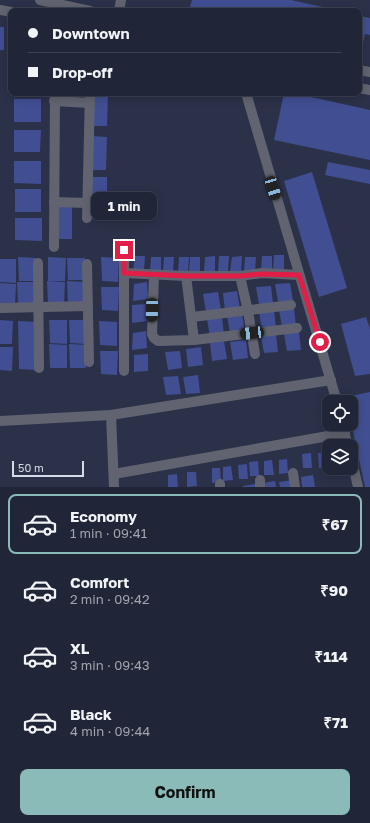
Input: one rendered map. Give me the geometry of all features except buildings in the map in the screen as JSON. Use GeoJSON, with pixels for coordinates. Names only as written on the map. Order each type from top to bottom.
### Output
{"type":"FeatureCollection","features":[{"type":"Feature","properties":{"kind":"street"},"geometry":{"type":"LineString","coordinates":[[40,0],[60,8]]}},
{"type":"Feature","properties":{"kind":"street"},"geometry":{"type":"LineString","coordinates":[[247,96],[335,395]]}},
{"type":"Feature","properties":{"kind":"street"},"geometry":{"type":"LineString","coordinates":[[54,247],[55,97],[90,98],[88,218]]}},
{"type":"Feature","properties":{"kind":"street"},"geometry":{"type":"LineString","coordinates":[[54,202],[88,203]]}},
{"type":"Feature","properties":{"kind":"street"},"geometry":{"type":"LineString","coordinates":[[124,250],[124,370]]}},
{"type":"Feature","properties":{"kind":"street"},"geometry":{"type":"LineString","coordinates":[[38,263],[38,368]]}},
{"type":"Feature","properties":{"kind":"street"},"geometry":{"type":"LineString","coordinates":[[87,264],[89,362]]}},
{"type":"Feature","properties":{"kind":"street"},"geometry":{"type":"LineString","coordinates":[[124,273],[186,276],[240,276],[262,274],[299,275]]}},
{"type":"Feature","properties":{"kind":"street"},"geometry":{"type":"LineString","coordinates":[[154,275],[152,326],[154,338],[158,341],[194,340],[297,328]]}},
{"type":"Feature","properties":{"kind":"street"},"geometry":{"type":"LineString","coordinates":[[186,276],[194,340]]}},
{"type":"Feature","properties":{"kind":"street"},"geometry":{"type":"LineString","coordinates":[[240,276],[256,354]]}},
{"type":"Feature","properties":{"kind":"street"},"geometry":{"type":"LineString","coordinates":[[192,317],[291,305]]}},
{"type":"Feature","properties":{"kind":"street"},"geometry":{"type":"LineString","coordinates":[[0,308],[88,306]]}},
{"type":"Feature","properties":{"kind":"street"},"geometry":{"type":"LineString","coordinates":[[0,421],[111,415],[331,380]]}},
{"type":"Feature","properties":{"kind":"street"},"geometry":{"type":"LineString","coordinates":[[111,415],[114,487]]}},
{"type":"Feature","properties":{"kind":"street"},"geometry":{"type":"LineString","coordinates":[[114,474],[329,431]]}},
{"type":"Feature","properties":{"kind":"street"},"geometry":{"type":"LineString","coordinates":[[293,473],[295,487]]}},
{"type":"Feature","properties":{"kind":"street"},"geometry":{"type":"LineString","coordinates":[[355,475],[358,487]]}},
{"type":"Feature","properties":{"kind":"route"},"geometry":{"type":"LineString","coordinates":[[124,250],[124,273],[186,276],[240,276],[262,274],[299,275],[320,342]]}}]}
